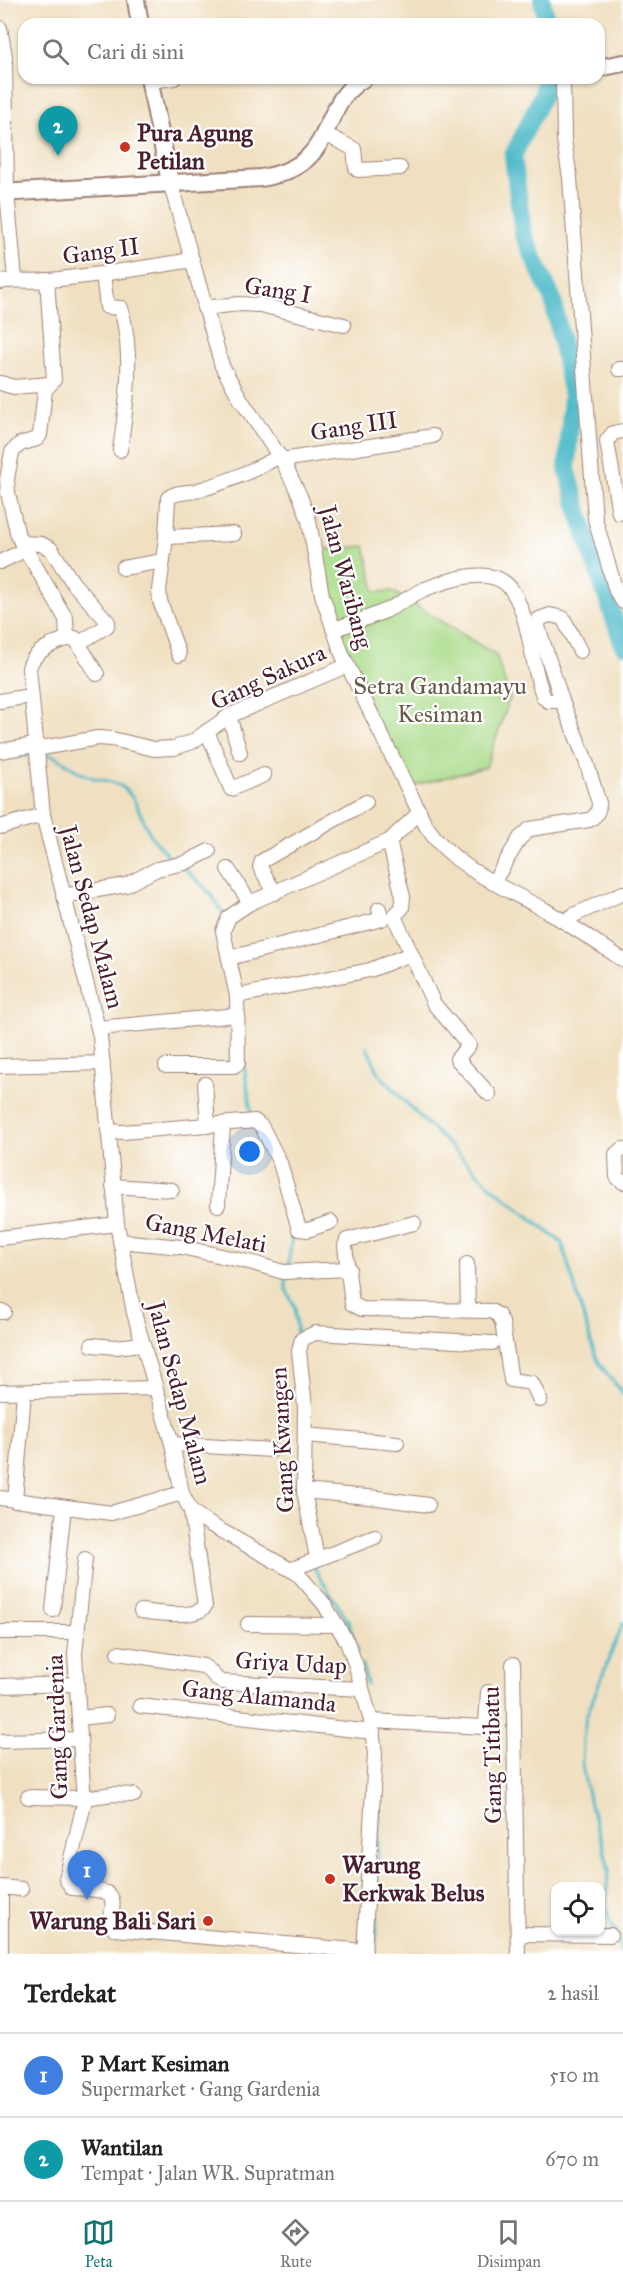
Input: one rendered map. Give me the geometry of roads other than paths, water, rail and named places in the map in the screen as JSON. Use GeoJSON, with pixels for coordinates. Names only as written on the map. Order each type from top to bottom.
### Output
{"type":"FeatureCollection","features":[{"type":"Feature","properties":{"kind":"main road"},"geometry":{"type":"LineString","coordinates":[[136,0],[139,18]]}},
{"type":"Feature","properties":{"kind":"main road"},"geometry":{"type":"LineString","coordinates":[[605,67],[623,63]]}},
{"type":"Feature","properties":{"kind":"main road"},"geometry":{"type":"LineString","coordinates":[[150,84],[170,182]]}},
{"type":"Feature","properties":{"kind":"main road"},"geometry":{"type":"LineString","coordinates":[[4,193],[261,178],[289,172],[308,159],[325,134],[345,96],[358,84]]}},
{"type":"Feature","properties":{"kind":"street"},"geometry":{"type":"LineString","coordinates":[[0,28],[3,56],[4,193],[15,279]]}},
{"type":"Feature","properties":{"kind":"street"},"geometry":{"type":"LineString","coordinates":[[563,84],[564,140],[570,178],[595,519],[616,591],[623,602]]}},
{"type":"Feature","properties":{"kind":"street"},"geometry":{"type":"LineString","coordinates":[[325,134],[354,149],[358,170],[400,168]]}},
{"type":"Feature","properties":{"kind":"street","name":"Jalan Waribang"},"geometry":{"type":"LineString","coordinates":[[170,182],[220,358],[241,400],[281,458],[307,513],[320,583],[346,666],[426,826],[440,844],[467,867],[565,921],[623,960]]}},
{"type":"Feature","properties":{"kind":"street","name":"Gang II"},"geometry":{"type":"LineString","coordinates":[[0,282],[15,279],[47,280],[103,274],[192,260]]}},
{"type":"Feature","properties":{"kind":"street"},"geometry":{"type":"LineString","coordinates":[[103,274],[107,307],[121,308],[128,345],[130,378],[120,450]]}},
{"type":"Feature","properties":{"kind":"street"},"geometry":{"type":"LineString","coordinates":[[0,383],[14,387],[49,384],[54,381],[47,280]]}},
{"type":"Feature","properties":{"kind":"street","name":"Gang I"},"geometry":{"type":"LineString","coordinates":[[204,308],[248,304],[273,306],[344,325]]}},
{"type":"Feature","properties":{"kind":"street"},"geometry":{"type":"LineString","coordinates":[[49,384],[44,396],[40,435],[37,439],[16,447],[5,457],[11,516],[23,547],[66,618],[73,641],[97,674]]}},
{"type":"Feature","properties":{"kind":"street"},"geometry":{"type":"LineString","coordinates":[[619,513],[608,441],[613,433],[623,431]]}},
{"type":"Feature","properties":{"kind":"street","name":"Gang III"},"geometry":{"type":"LineString","coordinates":[[166,537],[167,504],[170,496],[234,478],[281,458],[433,436]]}},
{"type":"Feature","properties":{"kind":"street"},"geometry":{"type":"LineString","coordinates":[[179,655],[160,601],[159,590],[166,537],[234,534]]}},
{"type":"Feature","properties":{"kind":"street"},"geometry":{"type":"LineString","coordinates":[[0,562],[23,547],[41,544],[51,549],[73,583],[108,622],[107,626],[33,657],[29,668],[43,815]]}},
{"type":"Feature","properties":{"kind":"street"},"geometry":{"type":"LineString","coordinates":[[123,568],[163,561]]}},
{"type":"Feature","properties":{"kind":"street"},"geometry":{"type":"LineString","coordinates":[[333,630],[387,610],[435,585],[470,576],[494,577],[502,580],[514,593],[526,624],[544,698],[548,701],[562,701]]}},
{"type":"Feature","properties":{"kind":"street"},"geometry":{"type":"LineString","coordinates":[[493,883],[520,838],[530,829],[589,819],[594,817],[599,809],[586,761],[562,701],[538,627],[539,619],[550,615],[563,618],[580,651]]}},
{"type":"Feature","properties":{"kind":"street","name":"Gang Sakura"},"geometry":{"type":"LineString","coordinates":[[0,751],[36,751],[98,738],[154,749],[174,748],[192,742],[229,716],[346,666]]}},
{"type":"Feature","properties":{"kind":"street"},"geometry":{"type":"LineString","coordinates":[[0,700],[30,696]]}},
{"type":"Feature","properties":{"kind":"street"},"geometry":{"type":"LineString","coordinates":[[229,716],[240,753]]}},
{"type":"Feature","properties":{"kind":"street"},"geometry":{"type":"LineString","coordinates":[[207,731],[231,789],[264,775]]}},
{"type":"Feature","properties":{"kind":"street"},"geometry":{"type":"LineString","coordinates":[[275,893],[260,867],[262,861],[366,802]]}},
{"type":"Feature","properties":{"kind":"street"},"geometry":{"type":"LineString","coordinates":[[166,1066],[237,1065],[239,1059],[239,996],[232,957],[224,931],[225,923],[250,903],[389,841],[420,812]]}},
{"type":"Feature","properties":{"kind":"street","name":"Jalan Sedap Malam"},"geometry":{"type":"LineString","coordinates":[[0,827],[43,815],[98,1028],[120,1241],[142,1344],[172,1444],[182,1493],[191,1511],[292,1569],[305,1581],[337,1624],[354,1659],[374,1724],[375,1780],[364,1952]]}},
{"type":"Feature","properties":{"kind":"street"},"geometry":{"type":"LineString","coordinates":[[389,841],[403,897],[402,908],[394,916],[434,1004],[469,1045],[457,1059],[489,1094]]}},
{"type":"Feature","properties":{"kind":"street"},"geometry":{"type":"LineString","coordinates":[[63,896],[126,885],[157,869],[180,864],[209,851]]}},
{"type":"Feature","properties":{"kind":"street"},"geometry":{"type":"LineString","coordinates":[[228,869],[250,903]]}},
{"type":"Feature","properties":{"kind":"street"},"geometry":{"type":"LineString","coordinates":[[565,921],[623,893]]}},
{"type":"Feature","properties":{"kind":"street"},"geometry":{"type":"LineString","coordinates":[[232,957],[382,919],[380,909]]}},
{"type":"Feature","properties":{"kind":"street"},"geometry":{"type":"LineString","coordinates":[[239,996],[370,970],[411,954]]}},
{"type":"Feature","properties":{"kind":"street"},"geometry":{"type":"LineString","coordinates":[[98,1028],[238,1015]]}},
{"type":"Feature","properties":{"kind":"street"},"geometry":{"type":"LineString","coordinates":[[0,1066],[103,1063]]}},
{"type":"Feature","properties":{"kind":"street"},"geometry":{"type":"LineString","coordinates":[[205,1084],[208,1126]]}},
{"type":"Feature","properties":{"kind":"street"},"geometry":{"type":"LineString","coordinates":[[108,1131],[123,1132],[253,1121],[262,1127],[280,1163],[299,1228],[308,1230],[331,1222]]}},
{"type":"Feature","properties":{"kind":"street"},"geometry":{"type":"LineString","coordinates":[[218,1205],[223,1125]]}},
{"type":"Feature","properties":{"kind":"street"},"geometry":{"type":"LineString","coordinates":[[623,1149],[616,1154],[617,1177],[623,1182]]}},
{"type":"Feature","properties":{"kind":"street"},"geometry":{"type":"LineString","coordinates":[[113,1186],[172,1190]]}},
{"type":"Feature","properties":{"kind":"street"},"geometry":{"type":"LineString","coordinates":[[414,1223],[349,1239],[345,1244],[352,1304],[357,1308],[491,1311],[498,1315],[504,1330],[511,1380],[531,1383],[540,1400]]}},
{"type":"Feature","properties":{"kind":"street"},"geometry":{"type":"LineString","coordinates":[[0,1238],[117,1224]]}},
{"type":"Feature","properties":{"kind":"street","name":"Gang Melati"},"geometry":{"type":"LineString","coordinates":[[120,1241],[181,1247],[288,1272],[349,1269]]}},
{"type":"Feature","properties":{"kind":"street"},"geometry":{"type":"LineString","coordinates":[[467,1264],[468,1309]]}},
{"type":"Feature","properties":{"kind":"street","name":"Gang Kwangen"},"geometry":{"type":"LineString","coordinates":[[314,1559],[304,1491],[303,1377],[299,1351],[302,1339],[315,1333],[492,1343]]}},
{"type":"Feature","properties":{"kind":"street"},"geometry":{"type":"LineString","coordinates":[[92,1345],[116,1347],[142,1344]]}},
{"type":"Feature","properties":{"kind":"street"},"geometry":{"type":"LineString","coordinates":[[0,1392],[154,1388]]}},
{"type":"Feature","properties":{"kind":"street"},"geometry":{"type":"LineString","coordinates":[[15,1501],[24,1392]]}},
{"type":"Feature","properties":{"kind":"street"},"geometry":{"type":"LineString","coordinates":[[305,1435],[397,1443]]}},
{"type":"Feature","properties":{"kind":"street"},"geometry":{"type":"LineString","coordinates":[[172,1444],[272,1450]]}},
{"type":"Feature","properties":{"kind":"street"},"geometry":{"type":"LineString","coordinates":[[304,1491],[357,1495],[428,1505]]}},
{"type":"Feature","properties":{"kind":"street"},"geometry":{"type":"LineString","coordinates":[[0,1498],[111,1513],[182,1493]]}},
{"type":"Feature","properties":{"kind":"street"},"geometry":{"type":"LineString","coordinates":[[53,1610],[64,1507]]}},
{"type":"Feature","properties":{"kind":"street"},"geometry":{"type":"LineString","coordinates":[[141,1611],[188,1613],[200,1612],[205,1606],[191,1511]]}},
{"type":"Feature","properties":{"kind":"street"},"geometry":{"type":"LineString","coordinates":[[292,1569],[375,1537]]}},
{"type":"Feature","properties":{"kind":"street","name":"Gang Gardenia"},"geometry":{"type":"LineString","coordinates":[[85,1559],[76,1684],[84,1798],[82,1817],[66,1879],[72,1888],[106,1893],[113,1903],[110,1920],[115,1929],[364,1952]]}},
{"type":"Feature","properties":{"kind":"street"},"geometry":{"type":"LineString","coordinates":[[248,1623],[337,1624]]}},
{"type":"Feature","properties":{"kind":"street"},"geometry":{"type":"LineString","coordinates":[[0,1632],[78,1632]]}},
{"type":"Feature","properties":{"kind":"street","name":"Griya Udap"},"geometry":{"type":"LineString","coordinates":[[118,1653],[203,1666],[222,1682],[362,1689]]}},
{"type":"Feature","properties":{"kind":"street","name":"Gang Titibatu"},"geometry":{"type":"LineString","coordinates":[[513,1664],[518,1954]]}},
{"type":"Feature","properties":{"kind":"street"},"geometry":{"type":"LineString","coordinates":[[0,1686],[76,1684]]}},
{"type":"Feature","properties":{"kind":"street","name":"Gang Alamanda"},"geometry":{"type":"LineString","coordinates":[[140,1706],[374,1724],[484,1727],[488,1692]]}},
{"type":"Feature","properties":{"kind":"street"},"geometry":{"type":"LineString","coordinates":[[79,1718],[107,1715]]}},
{"type":"Feature","properties":{"kind":"street"},"geometry":{"type":"LineString","coordinates":[[1,1741],[81,1739]]}},
{"type":"Feature","properties":{"kind":"street"},"geometry":{"type":"LineString","coordinates":[[28,1797],[84,1798],[113,1794],[134,1795]]}},
{"type":"Feature","properties":{"kind":"street"},"geometry":{"type":"LineString","coordinates":[[1,1954],[0,1887],[21,1889]]}},
{"type":"Feature","properties":{"kind":"street"},"geometry":{"type":"LineString","coordinates":[[519,1934],[610,1935]]}},
{"type":"Feature","properties":{"kind":"waterway"},"geometry":{"type":"LineString","coordinates":[[542,0],[546,18]]}},
{"type":"Feature","properties":{"kind":"waterway"},"geometry":{"type":"LineString","coordinates":[[544,84],[543,94],[513,156],[523,234],[553,300],[572,395],[567,469],[586,536],[623,645]]}},
{"type":"Feature","properties":{"kind":"waterway"},"geometry":{"type":"LineString","coordinates":[[44,754],[59,759],[86,775],[121,786],[135,802],[153,838],[161,849],[175,861]]}},
{"type":"Feature","properties":{"kind":"waterway"},"geometry":{"type":"LineString","coordinates":[[0,758],[34,755]]}},
{"type":"Feature","properties":{"kind":"waterway"},"geometry":{"type":"LineString","coordinates":[[183,867],[211,894],[225,917]]}},
{"type":"Feature","properties":{"kind":"waterway"},"geometry":{"type":"LineString","coordinates":[[366,1046],[380,1075],[413,1110],[492,1187],[562,1243],[593,1349],[599,1363],[623,1394]]}},
{"type":"Feature","properties":{"kind":"waterway"},"geometry":{"type":"LineString","coordinates":[[244,1065],[252,1118]]}},
{"type":"Feature","properties":{"kind":"waterway"},"geometry":{"type":"LineString","coordinates":[[288,1267],[293,1229]]}},
{"type":"Feature","properties":{"kind":"waterway"},"geometry":{"type":"LineString","coordinates":[[286,1276],[286,1289],[295,1307],[297,1339]]}},
{"type":"Feature","properties":{"kind":"waterway"},"geometry":{"type":"LineString","coordinates":[[302,1513],[304,1527]]}},
{"type":"Feature","properties":{"kind":"waterway"},"geometry":{"type":"LineString","coordinates":[[313,1566],[349,1623],[358,1652]]}},
{"type":"Feature","properties":{"kind":"waterway"},"geometry":{"type":"LineString","coordinates":[[622,1954],[616,1931],[609,1920],[605,1905],[609,1871],[590,1805],[582,1765],[586,1717],[623,1623]]}},
{"type":"Feature","properties":{"kind":"waterway"},"geometry":{"type":"LineString","coordinates":[[362,1664],[367,1684]]}},
{"type":"Feature","properties":{"kind":"waterway"},"geometry":{"type":"LineString","coordinates":[[380,1778],[381,1761]]}},
{"type":"Feature","properties":{"kind":"waterway"},"geometry":{"type":"LineString","coordinates":[[374,1954],[379,1794]]}},
{"type":"Feature","properties":{"kind":"place","name":"Pura Agung Petilan"},"geometry":{"type":"Point","coordinates":[125,147]}},
{"type":"Feature","properties":{"kind":"place","name":"Wantilan"},"geometry":{"type":"Point","coordinates":[58,156]}},
{"type":"Feature","properties":{"kind":"place","name":"Warung Kerkwak Belus"},"geometry":{"type":"Point","coordinates":[330,1879]}},
{"type":"Feature","properties":{"kind":"place","name":"P Mart Kesiman"},"geometry":{"type":"Point","coordinates":[87,1900]}},
{"type":"Feature","properties":{"kind":"place","name":"Warung Bali Sari"},"geometry":{"type":"Point","coordinates":[208,1921]}},
{"type":"Feature","properties":{"kind":"park label","name":"Setra Gandamayu Kesiman"},"geometry":{"type":"Point","coordinates":[440,700]}}]}
